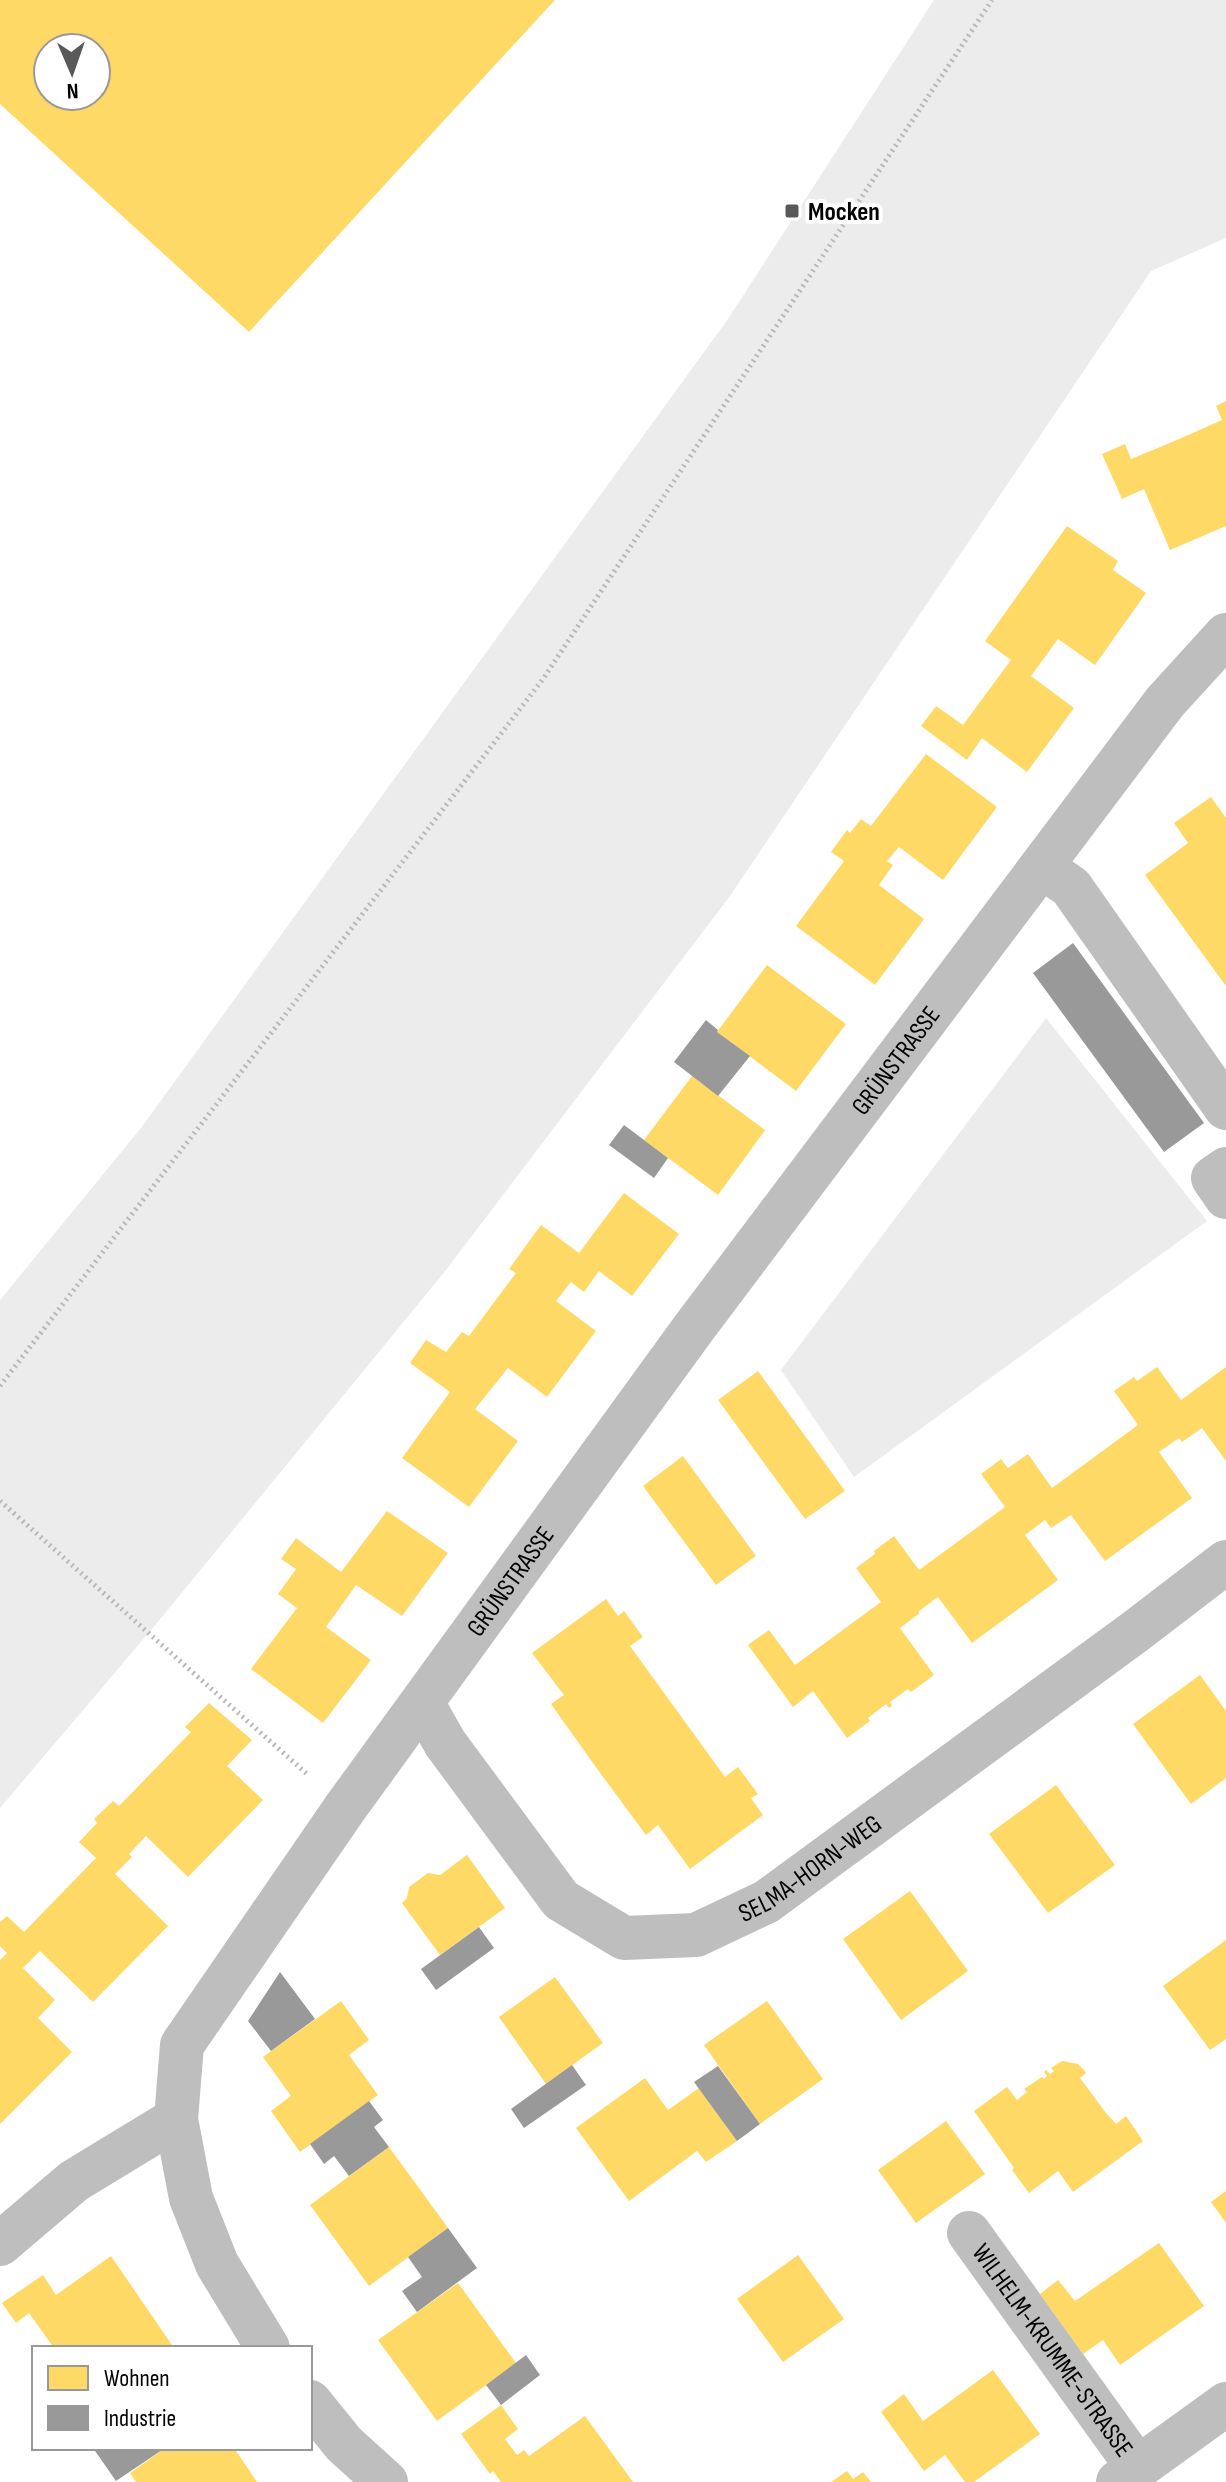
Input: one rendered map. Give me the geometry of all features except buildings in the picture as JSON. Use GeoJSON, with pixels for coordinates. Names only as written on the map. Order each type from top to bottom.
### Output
{"type":"FeatureCollection","features":[{"type":"Feature","properties":{"kind":"street","name":"GRÜNSTRASSE"},"geometry":{"type":"LineString","coordinates":[[267,2346],[217,2264],[191,2198],[176,2119],[182,2045],[345,1808],[693,1329],[1165,702],[1226,635]]}},
{"type":"Feature","properties":{"kind":"street"},"geometry":{"type":"LineString","coordinates":[[1042,867],[1071,887],[1226,1108]]}},
{"type":"Feature","properties":{"kind":"street","name":"SELMA-HORN-WEG"},"geometry":{"type":"LineString","coordinates":[[423,1704],[445,1743],[561,1900],[624,1938],[696,1935],[766,1902],[1226,1562]]}},
{"type":"Feature","properties":{"kind":"street"},"geometry":{"type":"LineString","coordinates":[[0,2244],[74,2181],[176,2119]]}},
{"type":"Feature","properties":{"kind":"street","name":"WILHELM-KRUMME-STRASSE"},"geometry":{"type":"LineString","coordinates":[[969,2233],[1128,2475],[1226,2404]]}},
{"type":"Feature","properties":{"kind":"street"},"geometry":{"type":"LineString","coordinates":[[312,2404],[344,2444],[386,2482]]}},
{"type":"Feature","properties":{"kind":"path"},"geometry":{"type":"LineString","coordinates":[[0,1386],[543,679],[992,0]]}},
{"type":"Feature","properties":{"kind":"path"},"geometry":{"type":"LineString","coordinates":[[0,1501],[345,1808]]}},
{"type":"Feature","properties":{"kind":"shaded area"},"geometry":{"type":"Polygon","coordinates":[[[934,0],[1226,0],[1226,238],[1151,271],[730,896],[446,1270],[157,1623],[0,1808],[0,1300],[141,1128],[728,319],[934,0]]]}},
{"type":"Feature","properties":{"kind":"shaded area"},"geometry":{"type":"Polygon","coordinates":[[[1046,1018],[1207,1221],[854,1477],[781,1370],[1046,1018]]]}},
{"type":"Feature","properties":{"kind":"place","name":"Mocken"},"geometry":{"type":"Point","coordinates":[792,211]}}]}
